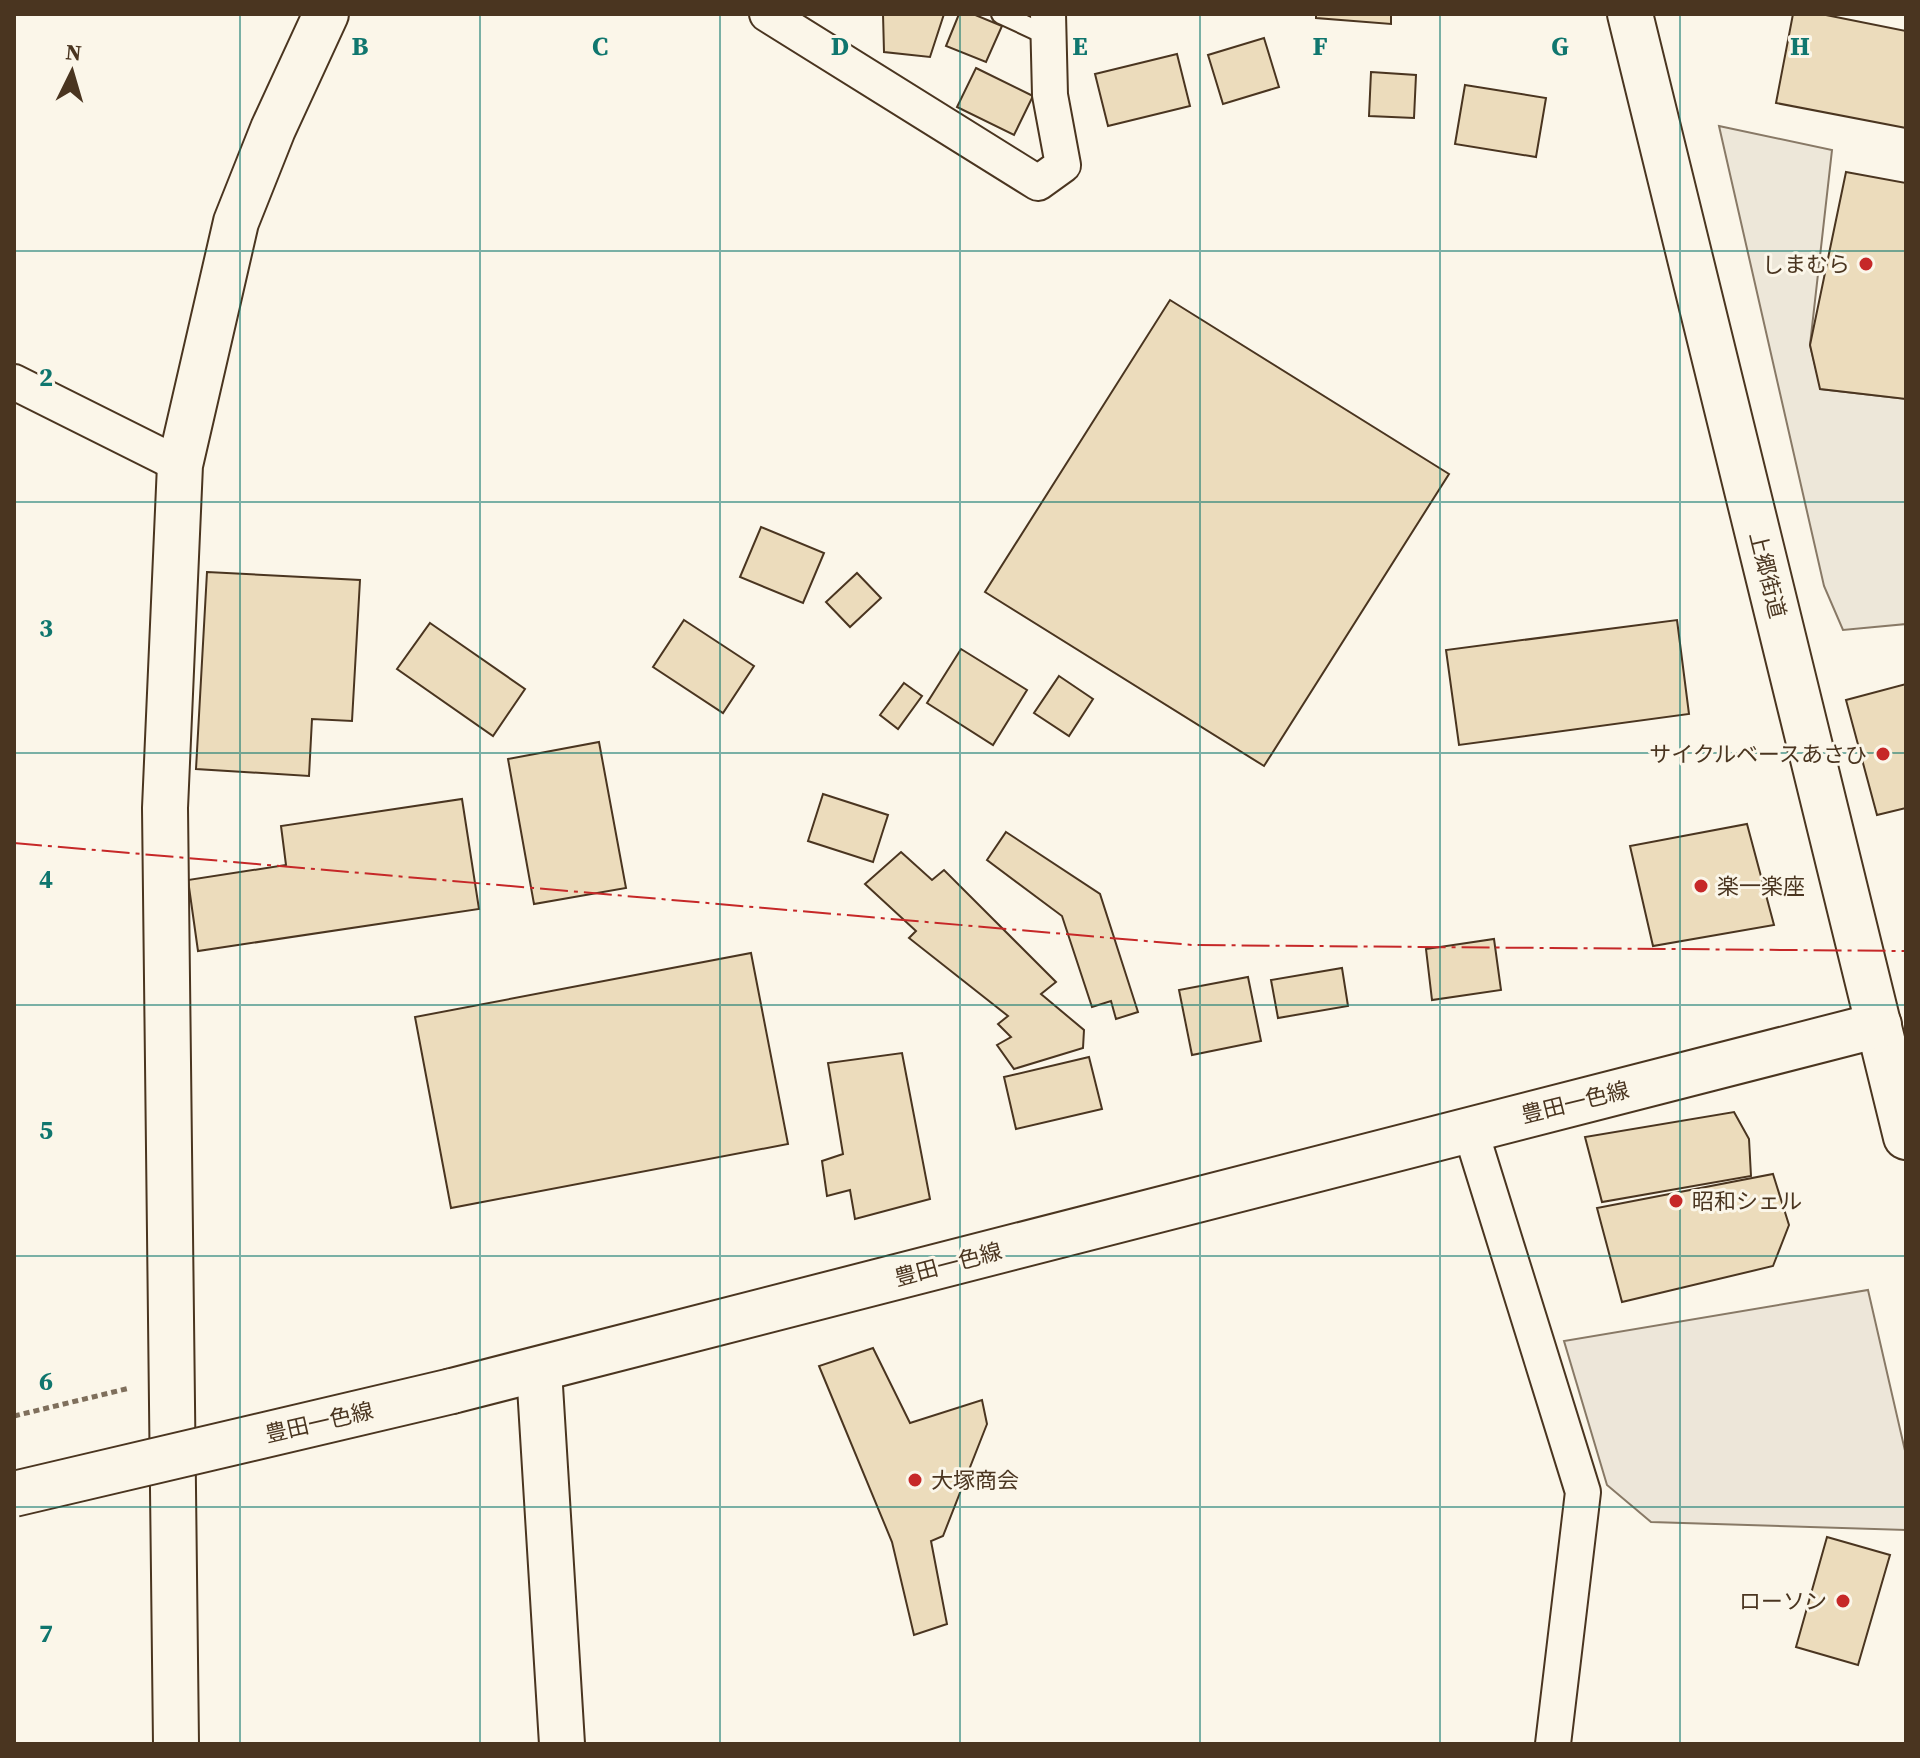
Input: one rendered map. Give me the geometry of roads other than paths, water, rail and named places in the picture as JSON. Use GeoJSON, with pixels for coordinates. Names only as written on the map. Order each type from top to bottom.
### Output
{"type":"FeatureCollection","features":[{"type":"Feature","properties":{"kind":"main road"},"geometry":{"type":"LineString","coordinates":[[176,1744],[169,1379],[165,808],[180,465],[236,222],[273,129],[326,14]]}},
{"type":"Feature","properties":{"kind":"main road","name":"上郷街道"},"geometry":{"type":"LineString","coordinates":[[1630,14],[1906,1137]]}},
{"type":"Feature","properties":{"kind":"main road","name":"豊田一色線"},"geometry":{"type":"LineString","coordinates":[[14,1494],[539,1370],[1879,1025]]}},
{"type":"Feature","properties":{"kind":"main road"},"geometry":{"type":"LineString","coordinates":[[539,1370],[562,1744]]}},
{"type":"Feature","properties":{"kind":"street"},"geometry":{"type":"LineString","coordinates":[[767,14],[1038,183],[1063,165],[1050,95],[1047,24]]}},
{"type":"Feature","properties":{"kind":"street"},"geometry":{"type":"LineString","coordinates":[[14,382],[180,465]]}},
{"type":"Feature","properties":{"kind":"street"},"geometry":{"type":"LineString","coordinates":[[1470,1129],[1583,1492],[1553,1744]]}},
{"type":"Feature","properties":{"kind":"lane"},"geometry":{"type":"LineString","coordinates":[[1001,14],[1047,24]]}},
{"type":"Feature","properties":{"kind":"place","name":"しまむら"},"geometry":{"type":"Point","coordinates":[1866,264]}},
{"type":"Feature","properties":{"kind":"place","name":"サイクルベースあさひ"},"geometry":{"type":"Point","coordinates":[1883,754]}},
{"type":"Feature","properties":{"kind":"place","name":"楽一楽座"},"geometry":{"type":"Point","coordinates":[1701,886]}},
{"type":"Feature","properties":{"kind":"place","name":"昭和シェル"},"geometry":{"type":"Point","coordinates":[1676,1201]}},
{"type":"Feature","properties":{"kind":"place","name":"大塚商会"},"geometry":{"type":"Point","coordinates":[915,1480]}},
{"type":"Feature","properties":{"kind":"place","name":"ローソン"},"geometry":{"type":"Point","coordinates":[1843,1601]}}]}
